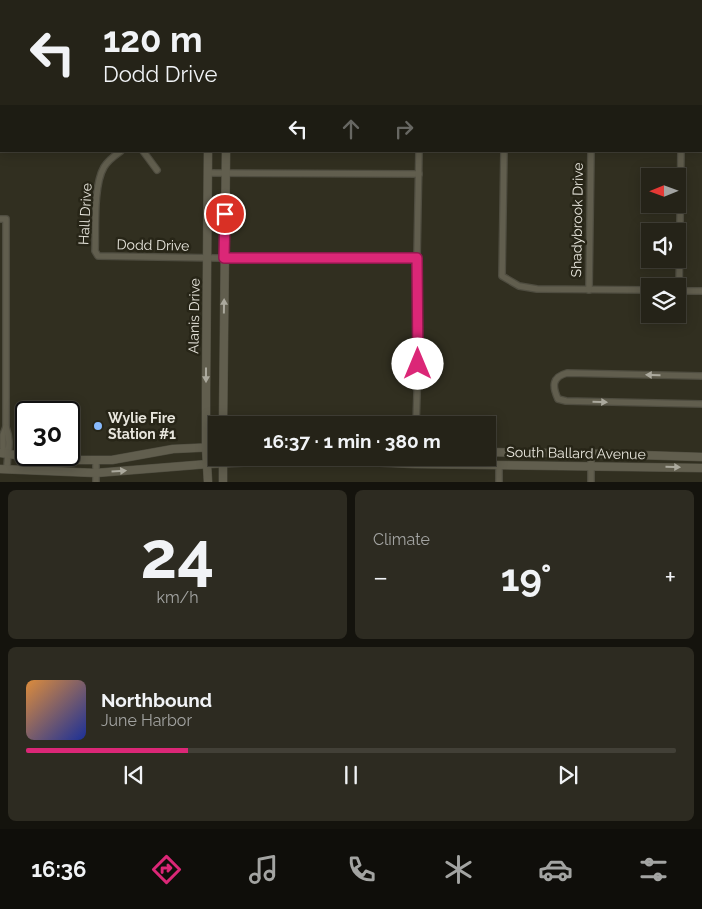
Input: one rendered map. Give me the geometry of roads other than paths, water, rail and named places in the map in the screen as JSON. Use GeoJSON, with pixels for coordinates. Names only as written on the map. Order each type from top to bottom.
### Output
{"type":"FeatureCollection","features":[{"type":"Feature","properties":{"kind":"main road","name":"Alanis Drive"},"geometry":{"type":"LineString","coordinates":[[208,152],[206,381],[206,447],[208,464]]}},
{"type":"Feature","properties":{"kind":"main road"},"geometry":{"type":"LineString","coordinates":[[223,416],[226,152]]}},
{"type":"Feature","properties":{"kind":"main road"},"geometry":{"type":"LineString","coordinates":[[4,454],[55,460],[112,460],[173,449],[206,447]]}},
{"type":"Feature","properties":{"kind":"main road","name":"South Ballard Avenue"},"geometry":{"type":"LineString","coordinates":[[496,452],[702,457]]}},
{"type":"Feature","properties":{"kind":"main road","name":"South Ballard Avenue"},"geometry":{"type":"LineString","coordinates":[[4,469],[96,473],[208,464]]}},
{"type":"Feature","properties":{"kind":"main road","name":"South Ballard Avenue"},"geometry":{"type":"LineString","coordinates":[[496,465],[702,468]]}},
{"type":"Feature","properties":{"kind":"main road","name":"Alanis Drive"},"geometry":{"type":"LineString","coordinates":[[208,466],[208,482]]}},
{"type":"Feature","properties":{"kind":"main road"},"geometry":{"type":"LineString","coordinates":[[223,466],[223,482]]}},
{"type":"Feature","properties":{"kind":"street","name":"Hall Drive"},"geometry":{"type":"LineString","coordinates":[[98,256],[96,251],[97,185],[104,165],[120,152]]}},
{"type":"Feature","properties":{"kind":"street"},"geometry":{"type":"LineString","coordinates":[[144,152],[157,170]]}},
{"type":"Feature","properties":{"kind":"street"},"geometry":{"type":"LineString","coordinates":[[416,416],[419,152]]}},
{"type":"Feature","properties":{"kind":"street"},"geometry":{"type":"LineString","coordinates":[[504,152],[502,276],[519,286],[537,289],[641,290]]}},
{"type":"Feature","properties":{"kind":"street","name":"Shadybrook Drive"},"geometry":{"type":"LineString","coordinates":[[589,290],[591,152]]}},
{"type":"Feature","properties":{"kind":"street"},"geometry":{"type":"LineString","coordinates":[[678,278],[681,152]]}},
{"type":"Feature","properties":{"kind":"street"},"geometry":{"type":"LineString","coordinates":[[208,173],[419,174]]}},
{"type":"Feature","properties":{"kind":"street"},"geometry":{"type":"LineString","coordinates":[[3,219],[3,397],[10,449],[4,454],[4,469]]}},
{"type":"Feature","properties":{"kind":"street","name":"Dodd Drive"},"geometry":{"type":"LineString","coordinates":[[98,256],[417,258]]}},
{"type":"Feature","properties":{"kind":"street"},"geometry":{"type":"LineString","coordinates":[[686,291],[702,291]]}},
{"type":"Feature","properties":{"kind":"street"},"geometry":{"type":"LineString","coordinates":[[702,376],[567,373],[560,375],[554,382],[554,391],[558,399],[566,401],[702,404]]}},
{"type":"Feature","properties":{"kind":"street"},"geometry":{"type":"LineString","coordinates":[[591,454],[591,482]]}},
{"type":"Feature","properties":{"kind":"street"},"geometry":{"type":"LineString","coordinates":[[96,460],[96,482]]}},
{"type":"Feature","properties":{"kind":"street"},"geometry":{"type":"LineString","coordinates":[[499,465],[499,482]]}},
{"type":"Feature","properties":{"kind":"place","name":"Wylie Fire Station #1"},"geometry":{"type":"Point","coordinates":[98,426]}}]}
